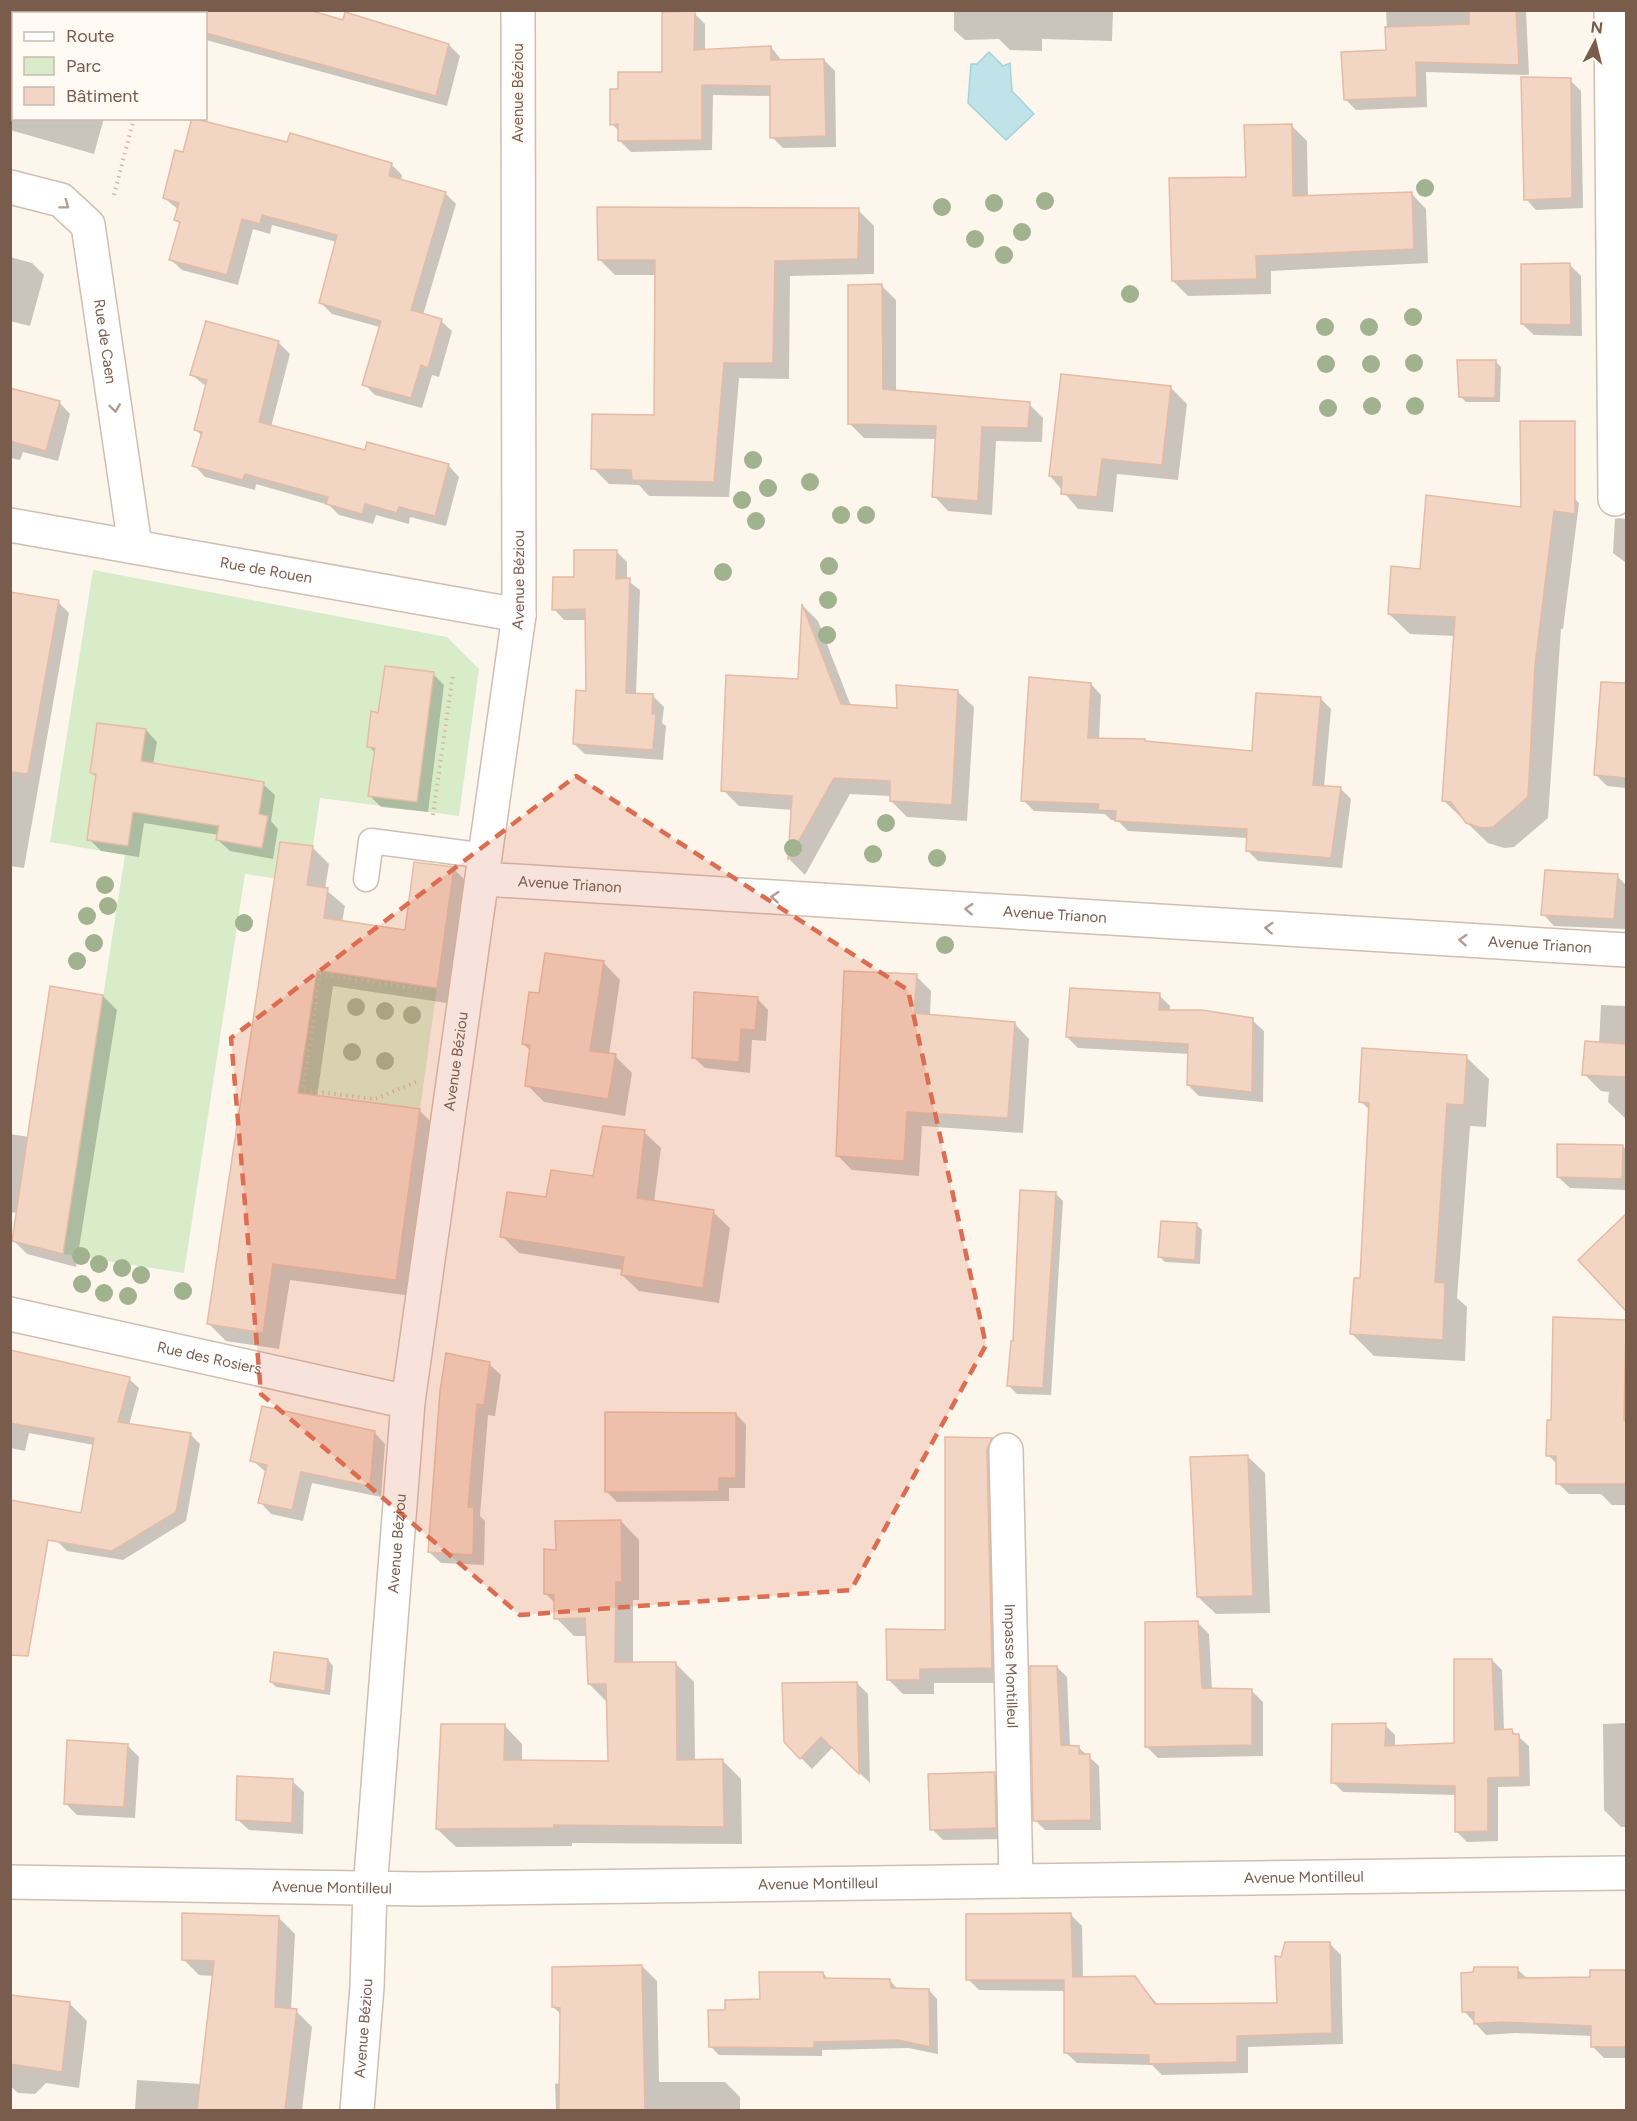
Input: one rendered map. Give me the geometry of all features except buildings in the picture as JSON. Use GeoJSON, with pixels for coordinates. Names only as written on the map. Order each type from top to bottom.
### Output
{"type":"FeatureCollection","features":[{"type":"Feature","properties":{"kind":"street","name":"Avenue Béziou"},"geometry":{"type":"LineString","coordinates":[[357,2110],[367,1987],[370,1889],[408,1402],[519,615],[518,10]]}},
{"type":"Feature","properties":{"kind":"street"},"geometry":{"type":"LineString","coordinates":[[1611,10],[1615,499]]}},
{"type":"Feature","properties":{"kind":"street"},"geometry":{"type":"LineString","coordinates":[[10,187],[61,200],[88,225]]}},
{"type":"Feature","properties":{"kind":"street","name":"Rue de Caen"},"geometry":{"type":"LineString","coordinates":[[88,225],[135,546]]}},
{"type":"Feature","properties":{"kind":"street","name":"Rue de Rouen"},"geometry":{"type":"LineString","coordinates":[[10,525],[519,615]]}},
{"type":"Feature","properties":{"kind":"street","name":"Avenue Trianon"},"geometry":{"type":"LineString","coordinates":[[485,868],[1626,950]]}},
{"type":"Feature","properties":{"kind":"street","name":"Rue des Rosiers"},"geometry":{"type":"LineString","coordinates":[[10,1314],[408,1402]]}},
{"type":"Feature","properties":{"kind":"street","name":"Impasse Montilleul"},"geometry":{"type":"LineString","coordinates":[[1006,1450],[1016,1881]]}},
{"type":"Feature","properties":{"kind":"street","name":"Avenue Montilleul"},"geometry":{"type":"LineString","coordinates":[[10,1882],[370,1889],[1626,1873]]}},
{"type":"Feature","properties":{"kind":"lane"},"geometry":{"type":"LineString","coordinates":[[366,879],[371,841],[428,848],[485,868]]}},
{"type":"Feature","properties":{"kind":"path"},"geometry":{"type":"LineString","coordinates":[[88,225],[112,201],[133,120]]}},
{"type":"Feature","properties":{"kind":"path"},"geometry":{"type":"LineString","coordinates":[[428,848],[453,674]]}},
{"type":"Feature","properties":{"kind":"path"},"geometry":{"type":"LineString","coordinates":[[423,1082],[412,1082],[375,1099],[303,1090],[320,974],[425,990]]}},
{"type":"Feature","properties":{"kind":"highlighted area"},"geometry":{"type":"Polygon","coordinates":[[[576,776],[908,990],[986,1345],[851,1590],[520,1615],[261,1394],[231,1038],[576,776]]]}},
{"type":"Feature","properties":{"kind":"green space"},"geometry":{"type":"Polygon","coordinates":[[[93,570],[447,637],[479,669],[459,816],[320,798],[313,846],[285,843],[279,879],[245,874],[184,1273],[63,1254],[125,855],[50,842],[93,570]],[[97,723],[90,773],[138,780],[146,729],[97,723]],[[176,767],[167,817],[219,826],[217,840],[262,848],[259,814],[264,782],[176,767]],[[136,793],[88,840],[128,846],[136,793]]]}},
{"type":"Feature","properties":{"kind":"green space"},"geometry":{"type":"Polygon","coordinates":[[[317,970],[437,988],[420,1109],[298,1093],[317,970]]]}},
{"type":"Feature","properties":{"kind":"water"},"geometry":{"type":"Polygon","coordinates":[[[989,52],[1003,66],[1010,63],[1012,91],[1034,114],[1006,140],[968,103],[971,64],[977,64],[989,52]]]}}]}
